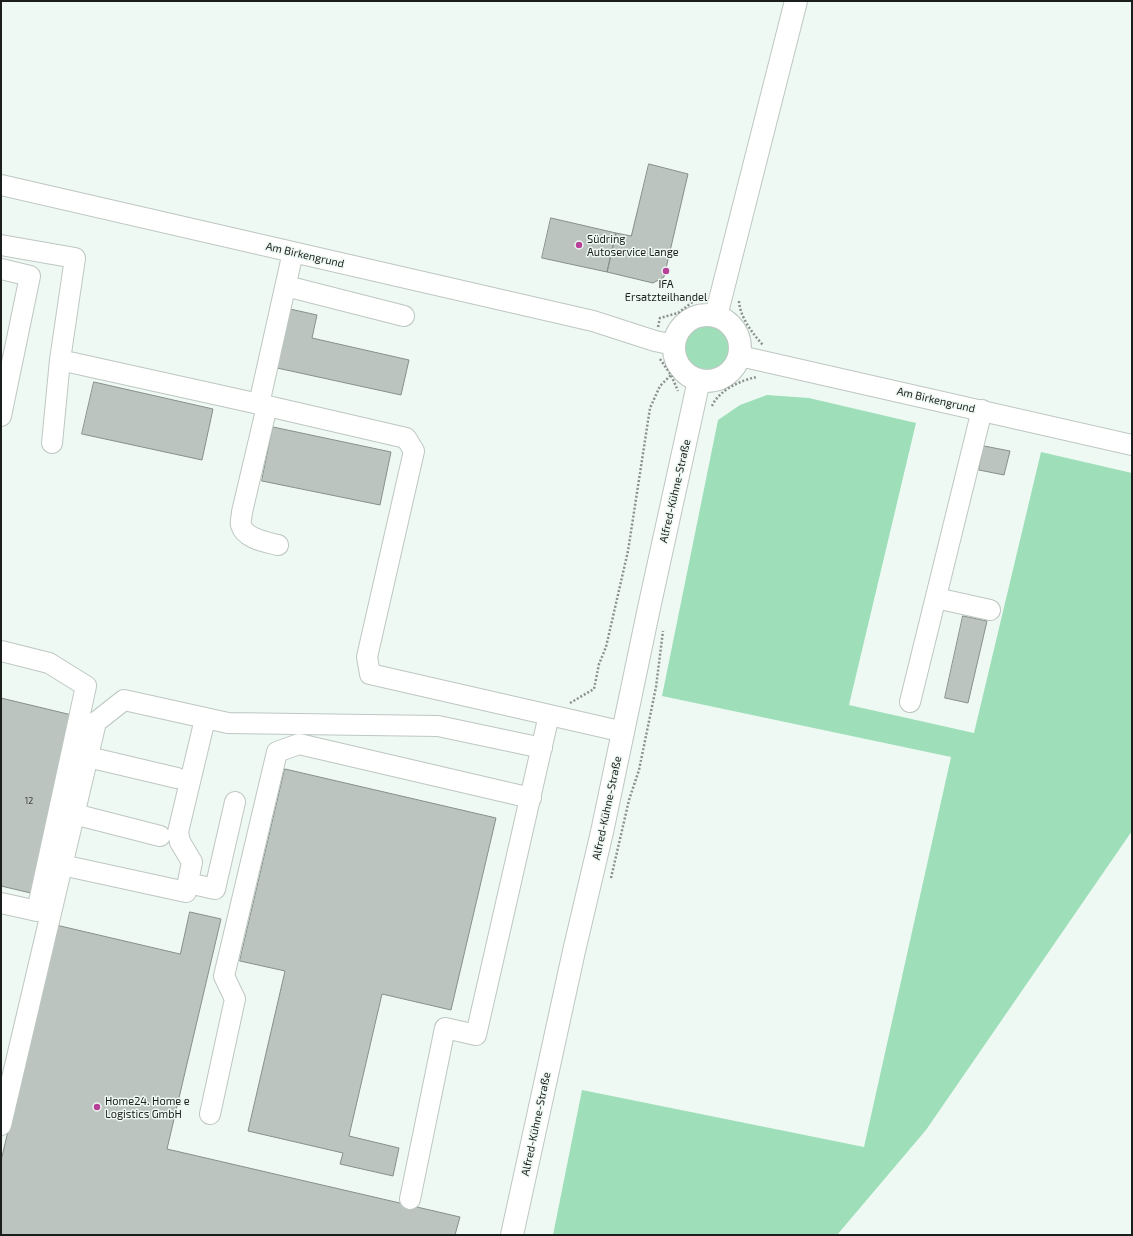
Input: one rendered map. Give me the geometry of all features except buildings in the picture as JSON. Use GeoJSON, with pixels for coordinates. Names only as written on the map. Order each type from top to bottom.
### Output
{"type":"FeatureCollection","features":[{"type":"Feature","properties":{"kind":"main road"},"geometry":{"type":"LineString","coordinates":[[716,316],[796,1]]}},
{"type":"Feature","properties":{"kind":"main road"},"geometry":{"type":"LineString","coordinates":[[705,315],[716,316],[723,319],[736,331],[740,343],[740,356],[737,364],[725,376],[708,381],[699,380],[685,373],[680,367],[667,339],[685,323],[694,318],[705,315]]}},
{"type":"Feature","properties":{"kind":"main road","name":"Alfred-Kühne-Straße"},"geometry":{"type":"LineString","coordinates":[[512,1235],[624,732],[649,608],[699,380]]}},
{"type":"Feature","properties":{"kind":"street","name":"Am Birkengrund"},"geometry":{"type":"LineString","coordinates":[[1,185],[667,339]]}},
{"type":"Feature","properties":{"kind":"street"},"geometry":{"type":"LineString","coordinates":[[1,245],[75,258],[60,360],[52,443]]}},
{"type":"Feature","properties":{"kind":"street"},"geometry":{"type":"LineString","coordinates":[[278,545],[258,540],[246,533],[241,525],[242,512],[293,252]]}},
{"type":"Feature","properties":{"kind":"street"},"geometry":{"type":"LineString","coordinates":[[1,269],[30,276],[1,416]]}},
{"type":"Feature","properties":{"kind":"street"},"geometry":{"type":"LineString","coordinates":[[286,286],[404,316]]}},
{"type":"Feature","properties":{"kind":"street","name":"Am Birkengrund"},"geometry":{"type":"LineString","coordinates":[[740,356],[1132,445]]}},
{"type":"Feature","properties":{"kind":"street"},"geometry":{"type":"LineString","coordinates":[[60,360],[406,438],[414,452],[367,656],[370,674],[624,732]]}},
{"type":"Feature","properties":{"kind":"street"},"geometry":{"type":"LineString","coordinates":[[910,702],[982,410]]}},
{"type":"Feature","properties":{"kind":"street"},"geometry":{"type":"LineString","coordinates":[[936,598],[990,610]]}},
{"type":"Feature","properties":{"kind":"street"},"geometry":{"type":"LineString","coordinates":[[1,651],[49,663],[86,686],[37,911],[1,902]]}},
{"type":"Feature","properties":{"kind":"street"},"geometry":{"type":"LineString","coordinates":[[1,1125],[96,722],[124,700],[228,723],[438,726],[542,748]]}},
{"type":"Feature","properties":{"kind":"street"},"geometry":{"type":"LineString","coordinates":[[410,1199],[445,1028],[476,1035],[549,716]]}},
{"type":"Feature","properties":{"kind":"street"},"geometry":{"type":"LineString","coordinates":[[62,865],[186,892],[192,862],[180,842],[178,832],[205,719]]}},
{"type":"Feature","properties":{"kind":"street"},"geometry":{"type":"LineString","coordinates":[[210,1114],[235,999],[224,976],[277,752],[299,744],[530,798]]}},
{"type":"Feature","properties":{"kind":"street"},"geometry":{"type":"LineString","coordinates":[[88,757],[177,778]]}},
{"type":"Feature","properties":{"kind":"street"},"geometry":{"type":"LineString","coordinates":[[188,883],[215,889],[235,802]]}},
{"type":"Feature","properties":{"kind":"street"},"geometry":{"type":"LineString","coordinates":[[74,814],[160,836]]}},
{"type":"Feature","properties":{"kind":"path"},"geometry":{"type":"LineString","coordinates":[[680,395],[671,375],[667,339],[660,318],[678,313],[705,293],[709,294]]}},
{"type":"Feature","properties":{"kind":"path"},"geometry":{"type":"LineString","coordinates":[[739,301],[741,311],[752,332],[763,345],[762,349]]}},
{"type":"Feature","properties":{"kind":"path"},"geometry":{"type":"LineString","coordinates":[[567,706],[594,689],[599,664],[606,647],[628,551],[650,408],[660,386],[671,375]]}},
{"type":"Feature","properties":{"kind":"path"},"geometry":{"type":"LineString","coordinates":[[713,403],[723,392],[744,380],[757,377]]}},
{"type":"Feature","properties":{"kind":"green space"},"geometry":{"type":"Polygon","coordinates":[[[702,321],[712,321],[726,328],[733,342],[733,352],[726,366],[712,373],[702,373],[692,369],[685,362],[681,352],[681,342],[685,332],[692,325],[702,321]]]}},
{"type":"Feature","properties":{"kind":"green space"},"geometry":{"type":"Polygon","coordinates":[[[767,395],[809,398],[916,423],[849,705],[974,733],[1041,452],[1132,473],[1132,831],[926,1130],[837,1235],[553,1235],[582,1090],[864,1147],[951,757],[662,696],[718,420],[740,405],[767,395]]]}},
{"type":"Feature","properties":{"kind":"place","name":"Südring Autoservice Lange"},"geometry":{"type":"Point","coordinates":[579,245]}},
{"type":"Feature","properties":{"kind":"place","name":"IFA Ersatzteilhandel"},"geometry":{"type":"Point","coordinates":[666,271]}},
{"type":"Feature","properties":{"kind":"place","name":"Home24. Home e Logistics GmbH"},"geometry":{"type":"Point","coordinates":[97,1107]}}]}
